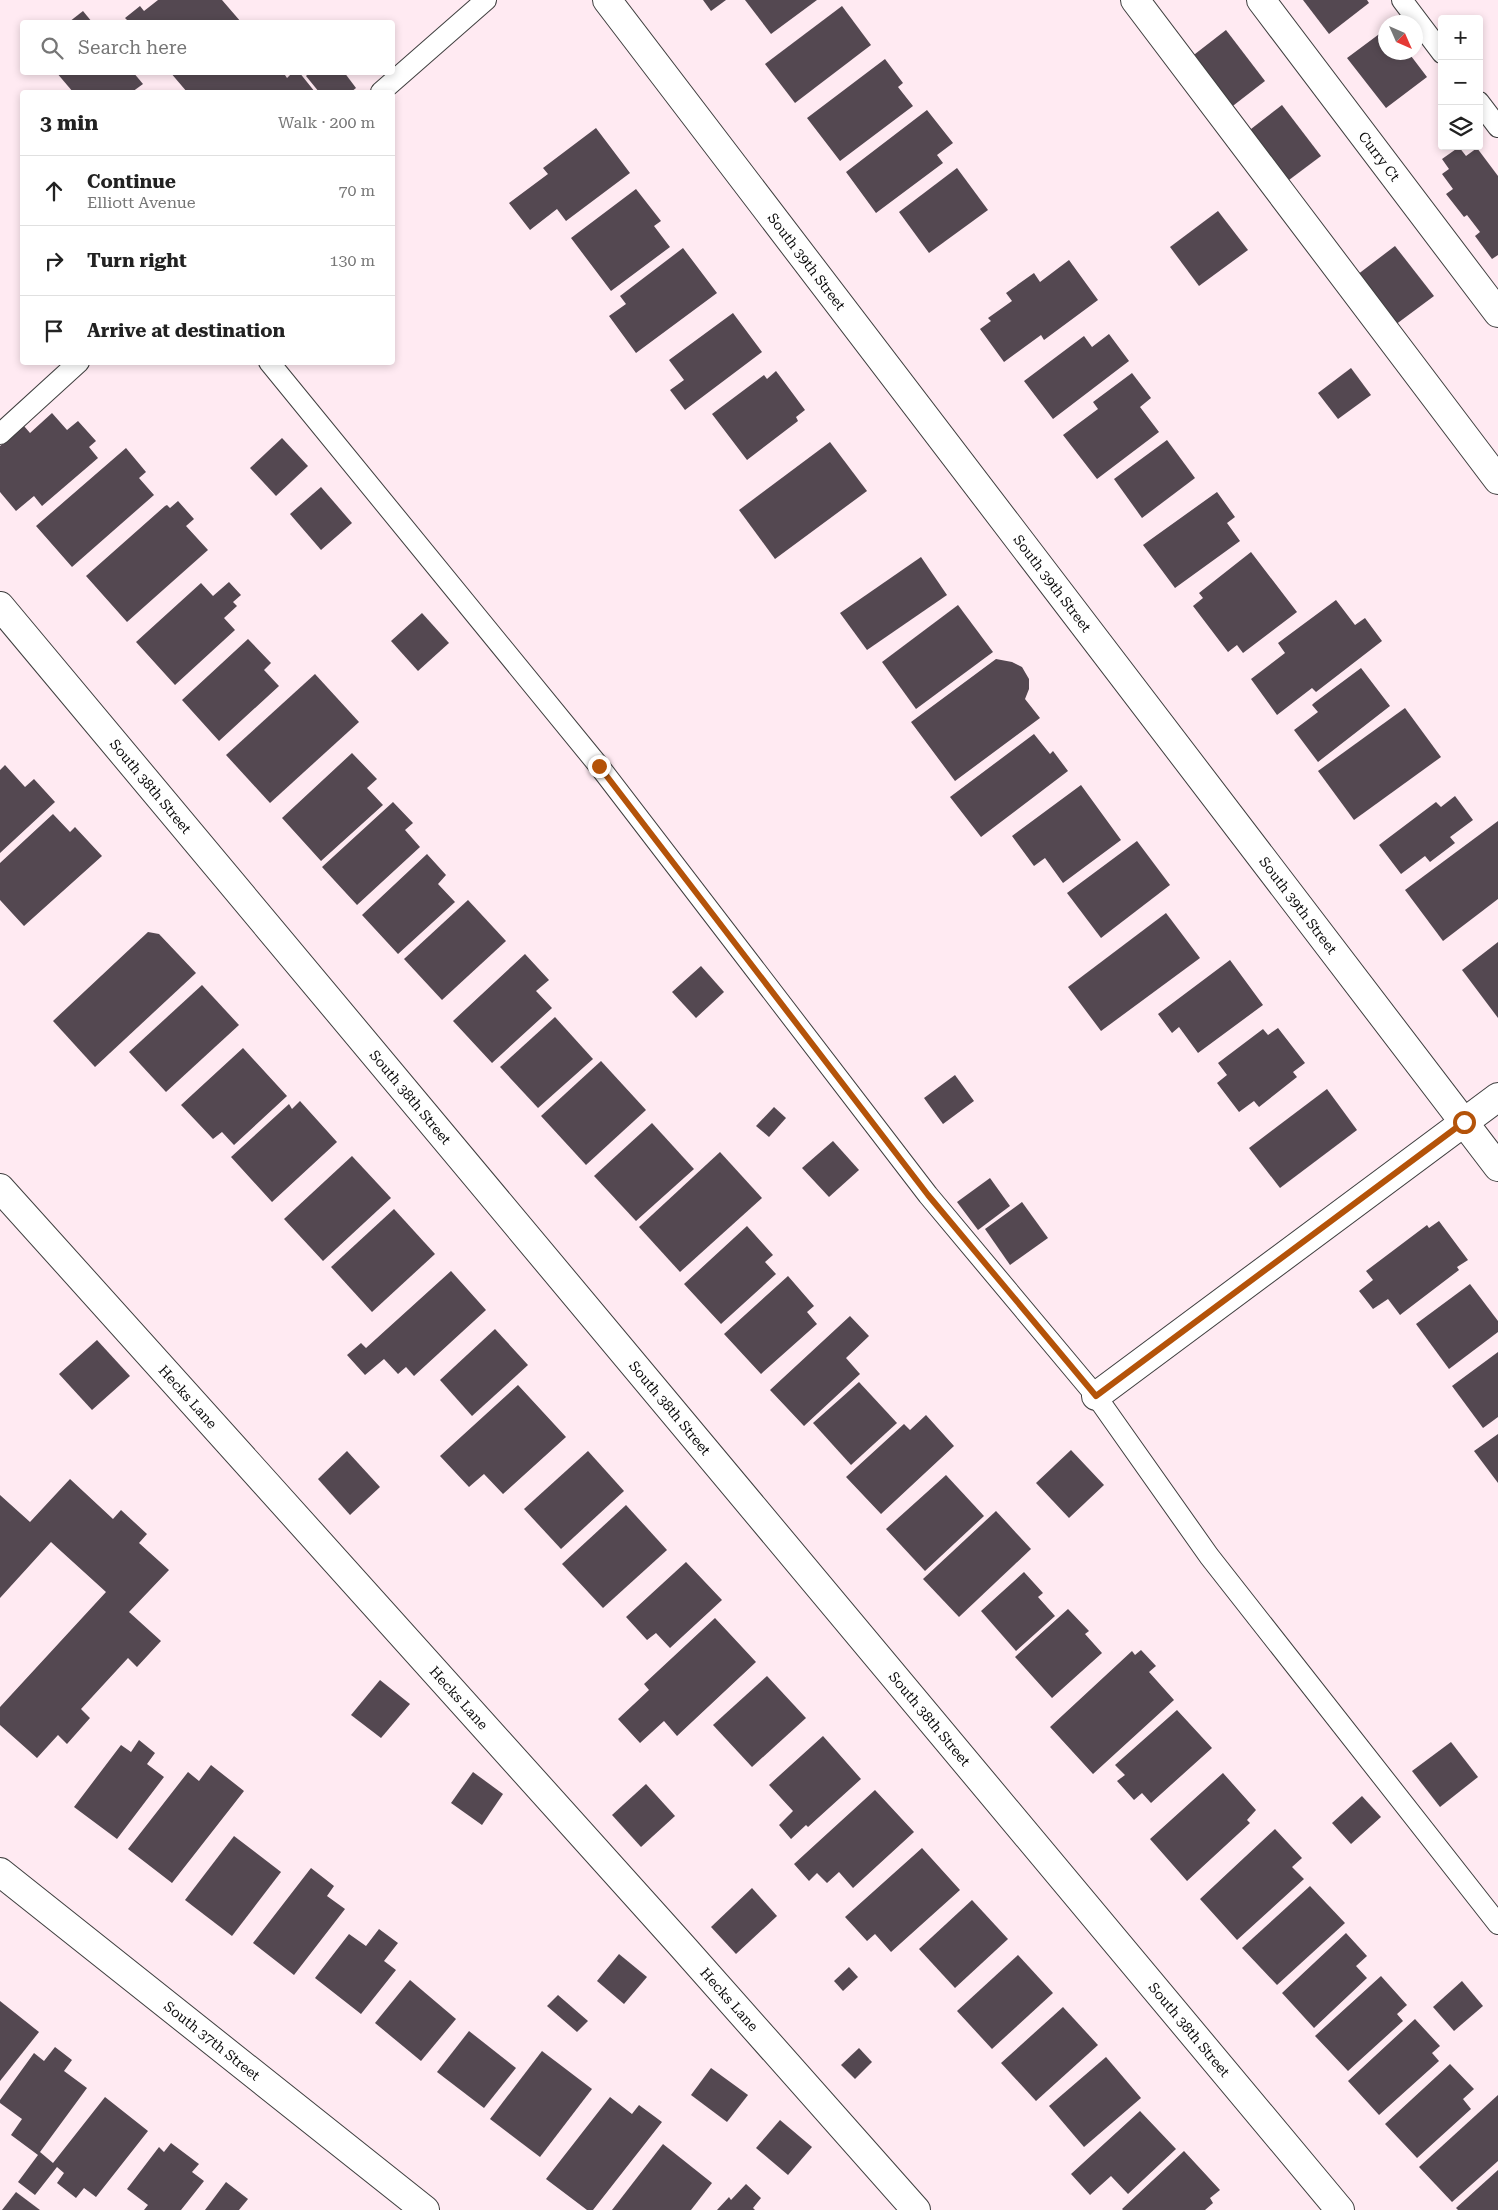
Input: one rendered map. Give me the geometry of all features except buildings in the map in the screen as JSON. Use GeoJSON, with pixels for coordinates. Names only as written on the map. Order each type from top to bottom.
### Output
{"type":"FeatureCollection","features":[{"type":"Feature","properties":{"kind":"street","name":"South 39th Street"},"geometry":{"type":"LineString","coordinates":[[608,0],[1498,1167]]}},
{"type":"Feature","properties":{"kind":"street"},"geometry":{"type":"LineString","coordinates":[[1135,0],[1498,480]]}},
{"type":"Feature","properties":{"kind":"street","name":"Curry Ct"},"geometry":{"type":"LineString","coordinates":[[1261,0],[1498,313]]}},
{"type":"Feature","properties":{"kind":"street","name":"South 38th Street"},"geometry":{"type":"LineString","coordinates":[[0,606],[1340,2210]]}},
{"type":"Feature","properties":{"kind":"street"},"geometry":{"type":"LineString","coordinates":[[1096,1396],[1498,1097]]}},
{"type":"Feature","properties":{"kind":"street","name":"Hecks Lane"},"geometry":{"type":"LineString","coordinates":[[0,1188],[675,1938],[916,2210]]}},
{"type":"Feature","properties":{"kind":"street","name":"South 37th Street"},"geometry":{"type":"LineString","coordinates":[[0,1872],[425,2210]]}},
{"type":"Feature","properties":{"kind":"lane"},"geometry":{"type":"LineString","coordinates":[[383,90],[486,0]]}},
{"type":"Feature","properties":{"kind":"lane"},"geometry":{"type":"LineString","coordinates":[[1402,0],[1438,48]]}},
{"type":"Feature","properties":{"kind":"lane"},"geometry":{"type":"LineString","coordinates":[[1481,105],[1498,127]]}},
{"type":"Feature","properties":{"kind":"lane"},"geometry":{"type":"LineString","coordinates":[[0,434],[75,365]]}},
{"type":"Feature","properties":{"kind":"lane"},"geometry":{"type":"LineString","coordinates":[[271,365],[599,766],[928,1195],[1096,1396],[1209,1556],[1498,1924]]}},
{"type":"Feature","properties":{"kind":"route"},"geometry":{"type":"LineString","coordinates":[[599,766],[928,1195],[1096,1396],[1464,1122]]}}]}
